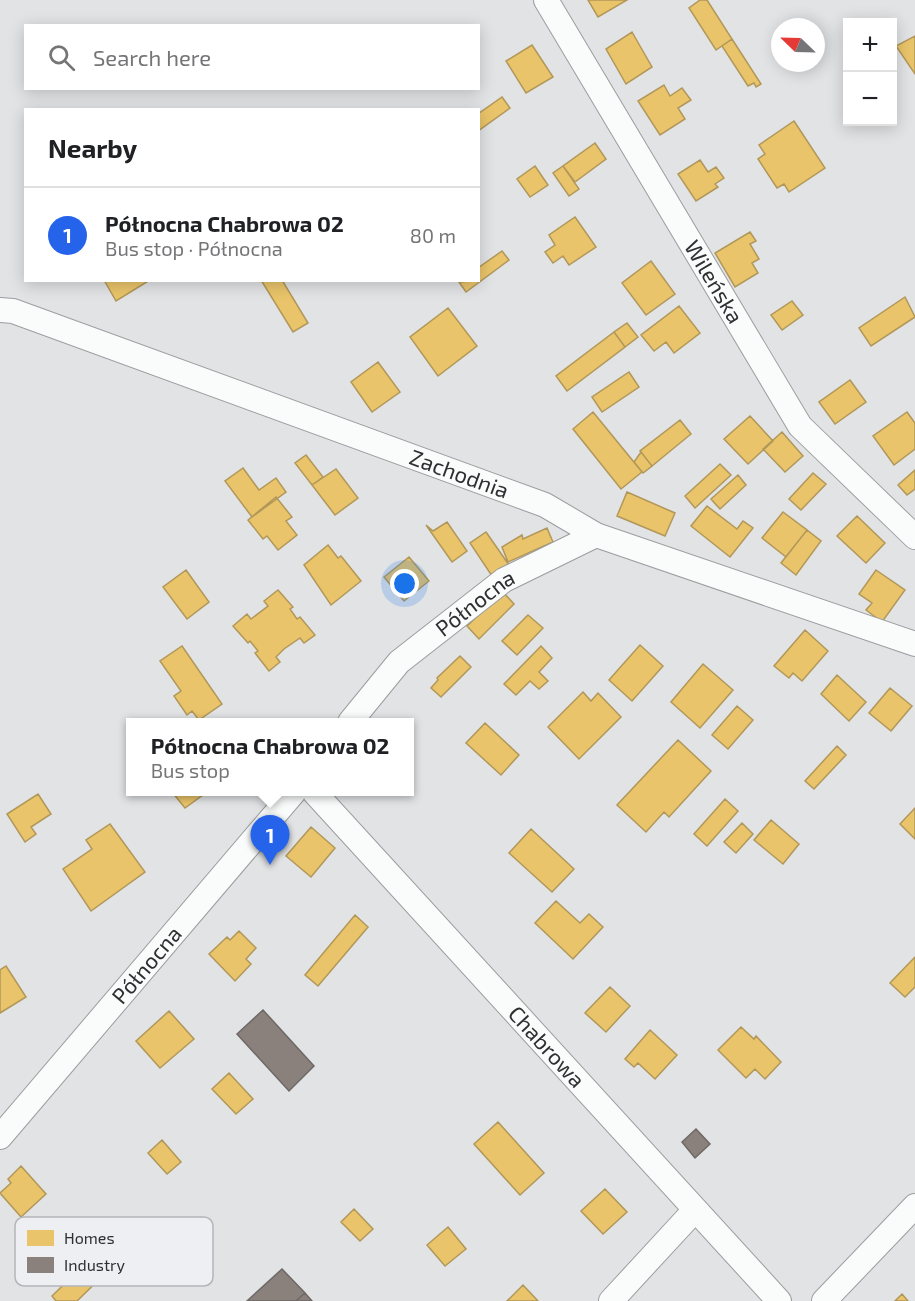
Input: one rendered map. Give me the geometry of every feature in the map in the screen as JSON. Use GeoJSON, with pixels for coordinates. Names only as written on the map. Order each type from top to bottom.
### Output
{"type":"FeatureCollection","features":[{"type":"Feature","properties":{"kind":"street","name":"Wileńska"},"geometry":{"type":"LineString","coordinates":[[546,0],[800,426],[915,537]]}},
{"type":"Feature","properties":{"kind":"street","name":"Zachodnia"},"geometry":{"type":"LineString","coordinates":[[0,310],[24,315],[534,501],[596,535],[915,645]]}},
{"type":"Feature","properties":{"kind":"street","name":"Północna"},"geometry":{"type":"LineString","coordinates":[[354,718],[399,662],[504,580],[596,535]]}},
{"type":"Feature","properties":{"kind":"street","name":"Północna"},"geometry":{"type":"LineString","coordinates":[[0,1137],[291,796]]}},
{"type":"Feature","properties":{"kind":"street","name":"Chabrowa"},"geometry":{"type":"LineString","coordinates":[[318,796],[694,1211],[779,1301]]}},
{"type":"Feature","properties":{"kind":"street"},"geometry":{"type":"LineString","coordinates":[[824,1301],[915,1206]]}},
{"type":"Feature","properties":{"kind":"street"},"geometry":{"type":"LineString","coordinates":[[610,1301],[694,1211]]}},
{"type":"Feature","properties":{"kind":"building: Homes"},"geometry":{"type":"Polygon","coordinates":[[[588,0],[627,0],[598,17],[588,0]]]}},
{"type":"Feature","properties":{"kind":"building: Homes"},"geometry":{"type":"Polygon","coordinates":[[[700,0],[707,0],[732,39],[716,50],[689,8],[700,0]]]}},
{"type":"Feature","properties":{"kind":"building: Homes"},"geometry":{"type":"Polygon","coordinates":[[[632,32],[652,67],[626,84],[606,49],[632,32]]]}},
{"type":"Feature","properties":{"kind":"building: Homes"},"geometry":{"type":"Polygon","coordinates":[[[915,36],[915,74],[897,47],[915,36]]]}},
{"type":"Feature","properties":{"kind":"building: Homes"},"geometry":{"type":"Polygon","coordinates":[[[732,39],[761,84],[756,87],[754,83],[748,86],[722,46],[732,39]]]}},
{"type":"Feature","properties":{"kind":"building: Homes"},"geometry":{"type":"Polygon","coordinates":[[[532,45],[553,77],[526,93],[506,61],[532,45]]]}},
{"type":"Feature","properties":{"kind":"building: Homes"},"geometry":{"type":"Polygon","coordinates":[[[664,85],[670,96],[682,88],[691,100],[678,108],[685,119],[660,135],[638,101],[664,85]]]}},
{"type":"Feature","properties":{"kind":"building: Homes"},"geometry":{"type":"Polygon","coordinates":[[[502,97],[510,108],[480,130],[480,113],[502,97]]]}},
{"type":"Feature","properties":{"kind":"building: Homes"},"geometry":{"type":"Polygon","coordinates":[[[794,121],[825,168],[789,192],[784,184],[777,188],[758,159],[765,154],[759,145],[794,121]]]}},
{"type":"Feature","properties":{"kind":"building: Homes"},"geometry":{"type":"Polygon","coordinates":[[[595,143],[606,159],[575,182],[563,166],[595,143]]]}},
{"type":"Feature","properties":{"kind":"building: Homes"},"geometry":{"type":"Polygon","coordinates":[[[700,160],[708,172],[716,167],[724,178],[715,184],[718,187],[696,201],[678,174],[700,160]]]}},
{"type":"Feature","properties":{"kind":"building: Homes"},"geometry":{"type":"Polygon","coordinates":[[[535,166],[548,185],[530,197],[517,179],[535,166]]]}},
{"type":"Feature","properties":{"kind":"building: Homes"},"geometry":{"type":"Polygon","coordinates":[[[563,166],[579,189],[569,196],[553,173],[563,166]]]}},
{"type":"Feature","properties":{"kind":"building: Homes"},"geometry":{"type":"Polygon","coordinates":[[[575,217],[596,247],[569,265],[563,256],[553,263],[545,252],[555,245],[549,235],[575,217]]]}},
{"type":"Feature","properties":{"kind":"building: Homes"},"geometry":{"type":"Polygon","coordinates":[[[750,232],[756,241],[750,244],[759,259],[752,263],[758,273],[735,287],[715,253],[750,232]]]}},
{"type":"Feature","properties":{"kind":"building: Homes"},"geometry":{"type":"Polygon","coordinates":[[[502,251],[509,260],[480,282],[480,267],[502,251]]]}},
{"type":"Feature","properties":{"kind":"building: Homes"},"geometry":{"type":"Polygon","coordinates":[[[651,261],[675,294],[646,315],[622,283],[651,261]]]}},
{"type":"Feature","properties":{"kind":"building: Homes"},"geometry":{"type":"Polygon","coordinates":[[[105,282],[147,282],[116,301],[105,282]]]}},
{"type":"Feature","properties":{"kind":"building: Homes"},"geometry":{"type":"Polygon","coordinates":[[[262,282],[283,282],[308,323],[293,332],[262,282]]]}},
{"type":"Feature","properties":{"kind":"building: Homes"},"geometry":{"type":"Polygon","coordinates":[[[459,282],[479,282],[466,292],[459,282]]]}},
{"type":"Feature","properties":{"kind":"building: Homes"},"geometry":{"type":"Polygon","coordinates":[[[905,297],[915,317],[871,346],[859,328],[905,297]]]}},
{"type":"Feature","properties":{"kind":"building: Homes"},"geometry":{"type":"Polygon","coordinates":[[[792,301],[803,315],[782,330],[771,315],[792,301]]]}},
{"type":"Feature","properties":{"kind":"building: Homes"},"geometry":{"type":"Polygon","coordinates":[[[679,306],[700,333],[674,353],[666,342],[654,351],[641,335],[679,306]]]}},
{"type":"Feature","properties":{"kind":"building: Homes"},"geometry":{"type":"Polygon","coordinates":[[[448,308],[477,346],[438,376],[410,337],[448,308]]]}},
{"type":"Feature","properties":{"kind":"building: Homes"},"geometry":{"type":"Polygon","coordinates":[[[627,323],[638,337],[625,347],[614,332],[627,323]]]}},
{"type":"Feature","properties":{"kind":"building: Homes"},"geometry":{"type":"Polygon","coordinates":[[[614,332],[625,347],[567,391],[556,376],[614,332]]]}},
{"type":"Feature","properties":{"kind":"building: Homes"},"geometry":{"type":"Polygon","coordinates":[[[378,362],[400,392],[372,412],[351,382],[378,362]]]}},
{"type":"Feature","properties":{"kind":"building: Homes"},"geometry":{"type":"Polygon","coordinates":[[[629,372],[639,387],[602,412],[592,397],[629,372]]]}},
{"type":"Feature","properties":{"kind":"building: Homes"},"geometry":{"type":"Polygon","coordinates":[[[850,380],[866,402],[835,424],[819,402],[850,380]]]}},
{"type":"Feature","properties":{"kind":"building: Homes"},"geometry":{"type":"Polygon","coordinates":[[[593,412],[642,472],[621,489],[573,429],[593,412]]]}},
{"type":"Feature","properties":{"kind":"building: Homes"},"geometry":{"type":"Polygon","coordinates":[[[907,412],[915,423],[915,449],[894,465],[873,436],[907,412]]]}},
{"type":"Feature","properties":{"kind":"building: Homes"},"geometry":{"type":"Polygon","coordinates":[[[750,416],[773,441],[748,464],[724,439],[750,416]]]}},
{"type":"Feature","properties":{"kind":"building: Homes"},"geometry":{"type":"Polygon","coordinates":[[[680,420],[691,434],[652,466],[640,451],[680,420]]]}},
{"type":"Feature","properties":{"kind":"building: Homes"},"geometry":{"type":"Polygon","coordinates":[[[782,432],[803,456],[785,472],[763,449],[782,432]]]}},
{"type":"Feature","properties":{"kind":"building: Homes"},"geometry":{"type":"Polygon","coordinates":[[[641,452],[652,466],[643,473],[634,462],[641,452]]]}},
{"type":"Feature","properties":{"kind":"building: Homes"},"geometry":{"type":"Polygon","coordinates":[[[306,455],[323,477],[312,485],[295,463],[306,455]]]}},
{"type":"Feature","properties":{"kind":"building: Homes"},"geometry":{"type":"Polygon","coordinates":[[[720,464],[731,475],[695,508],[685,496],[720,464]]]}},
{"type":"Feature","properties":{"kind":"building: Homes"},"geometry":{"type":"Polygon","coordinates":[[[243,468],[259,490],[276,478],[286,492],[252,517],[225,481],[243,468]]]}},
{"type":"Feature","properties":{"kind":"building: Homes"},"geometry":{"type":"Polygon","coordinates":[[[336,469],[358,498],[335,515],[312,485],[336,469]]]}},
{"type":"Feature","properties":{"kind":"building: Homes"},"geometry":{"type":"Polygon","coordinates":[[[915,470],[915,489],[907,495],[898,485],[915,470]]]}},
{"type":"Feature","properties":{"kind":"building: Homes"},"geometry":{"type":"Polygon","coordinates":[[[813,473],[826,484],[801,510],[789,499],[813,473]]]}},
{"type":"Feature","properties":{"kind":"building: Homes"},"geometry":{"type":"Polygon","coordinates":[[[738,475],[746,485],[720,509],[711,499],[738,475]]]}},
{"type":"Feature","properties":{"kind":"building: Homes"},"geometry":{"type":"Polygon","coordinates":[[[627,492],[675,513],[665,536],[617,516],[627,492]]]}},
{"type":"Feature","properties":{"kind":"building: Homes"},"geometry":{"type":"Polygon","coordinates":[[[276,497],[292,517],[286,521],[297,535],[278,550],[267,536],[263,539],[248,520],[276,497]]]}},
{"type":"Feature","properties":{"kind":"building: Homes"},"geometry":{"type":"Polygon","coordinates":[[[707,506],[737,529],[743,521],[753,528],[730,557],[691,526],[707,506]]]}},
{"type":"Feature","properties":{"kind":"building: Homes"},"geometry":{"type":"Polygon","coordinates":[[[783,512],[807,530],[786,557],[762,538],[783,512]]]}},
{"type":"Feature","properties":{"kind":"building: Homes"},"geometry":{"type":"Polygon","coordinates":[[[857,516],[885,543],[866,563],[837,536],[857,516]]]}},
{"type":"Feature","properties":{"kind":"building: Homes"},"geometry":{"type":"Polygon","coordinates":[[[447,522],[467,551],[452,562],[426,525],[433,531],[447,522]]]}},
{"type":"Feature","properties":{"kind":"building: Homes"},"geometry":{"type":"Polygon","coordinates":[[[547,528],[553,542],[508,562],[502,547],[522,535],[523,539],[547,528]]]}},
{"type":"Feature","properties":{"kind":"building: Homes"},"geometry":{"type":"Polygon","coordinates":[[[807,530],[821,541],[796,575],[781,563],[807,530]]]}},
{"type":"Feature","properties":{"kind":"building: Homes"},"geometry":{"type":"Polygon","coordinates":[[[486,532],[509,565],[492,576],[470,543],[486,532]]]}},
{"type":"Feature","properties":{"kind":"building: Homes"},"geometry":{"type":"Polygon","coordinates":[[[328,545],[338,558],[341,556],[361,581],[331,605],[304,565],[328,545]]]}},
{"type":"Feature","properties":{"kind":"building: Homes"},"geometry":{"type":"Polygon","coordinates":[[[409,557],[429,581],[404,601],[384,577],[409,557]]]}},
{"type":"Feature","properties":{"kind":"building: Homes"},"geometry":{"type":"Polygon","coordinates":[[[186,570],[209,602],[187,619],[163,587],[186,570]]]}},
{"type":"Feature","properties":{"kind":"building: Homes"},"geometry":{"type":"Polygon","coordinates":[[[876,570],[905,590],[882,622],[866,610],[872,603],[859,594],[876,570]]]}},
{"type":"Feature","properties":{"kind":"building: Homes"},"geometry":{"type":"Polygon","coordinates":[[[278,590],[293,607],[290,609],[297,619],[300,617],[315,635],[304,643],[300,638],[284,649],[276,657],[280,662],[269,671],[255,653],[258,651],[250,641],[248,643],[233,626],[247,614],[251,619],[268,606],[264,601],[278,590]]]}},
{"type":"Feature","properties":{"kind":"building: Homes"},"geometry":{"type":"Polygon","coordinates":[[[503,592],[514,604],[479,639],[467,626],[503,592]]]}},
{"type":"Feature","properties":{"kind":"building: Homes"},"geometry":{"type":"Polygon","coordinates":[[[528,615],[543,628],[517,655],[502,641],[528,615]]]}},
{"type":"Feature","properties":{"kind":"building: Homes"},"geometry":{"type":"Polygon","coordinates":[[[805,630],[828,651],[802,681],[793,673],[789,678],[774,666],[805,630]]]}},
{"type":"Feature","properties":{"kind":"building: Homes"},"geometry":{"type":"Polygon","coordinates":[[[640,645],[663,666],[632,701],[609,680],[640,645]]]}},
{"type":"Feature","properties":{"kind":"building: Homes"},"geometry":{"type":"Polygon","coordinates":[[[182,646],[222,704],[202,718],[197,718],[192,711],[187,715],[174,696],[181,691],[160,661],[182,646]]]}},
{"type":"Feature","properties":{"kind":"building: Homes"},"geometry":{"type":"Polygon","coordinates":[[[541,646],[552,658],[539,672],[548,681],[539,689],[530,681],[516,695],[504,684],[541,646]]]}},
{"type":"Feature","properties":{"kind":"building: Homes"},"geometry":{"type":"Polygon","coordinates":[[[460,656],[471,667],[441,697],[431,688],[438,680],[437,678],[460,656]]]}},
{"type":"Feature","properties":{"kind":"building: Homes"},"geometry":{"type":"Polygon","coordinates":[[[703,664],[733,690],[700,728],[671,702],[703,664]]]}},
{"type":"Feature","properties":{"kind":"building: Homes"},"geometry":{"type":"Polygon","coordinates":[[[837,675],[866,702],[849,721],[821,694],[837,675]]]}},
{"type":"Feature","properties":{"kind":"building: Homes"},"geometry":{"type":"Polygon","coordinates":[[[890,688],[912,706],[891,731],[869,713],[890,688]]]}},
{"type":"Feature","properties":{"kind":"building: Homes"},"geometry":{"type":"Polygon","coordinates":[[[583,692],[591,701],[598,693],[621,717],[579,759],[548,727],[583,692]]]}},
{"type":"Feature","properties":{"kind":"building: Homes"},"geometry":{"type":"Polygon","coordinates":[[[737,706],[753,720],[728,749],[712,735],[737,706]]]}},
{"type":"Feature","properties":{"kind":"building: Homes"},"geometry":{"type":"Polygon","coordinates":[[[485,723],[519,755],[501,775],[466,743],[485,723]]]}},
{"type":"Feature","properties":{"kind":"building: Homes"},"geometry":{"type":"Polygon","coordinates":[[[678,740],[711,771],[669,817],[664,812],[646,832],[617,805],[678,740]]]}},
{"type":"Feature","properties":{"kind":"building: Homes"},"geometry":{"type":"Polygon","coordinates":[[[837,746],[846,755],[814,789],[805,781],[837,746]]]}},
{"type":"Feature","properties":{"kind":"building: Homes"},"geometry":{"type":"Polygon","coordinates":[[[38,794],[51,814],[31,827],[36,834],[25,842],[7,814],[38,794]]]}},
{"type":"Feature","properties":{"kind":"building: Homes"},"geometry":{"type":"Polygon","coordinates":[[[175,796],[202,796],[185,808],[175,796]]]}},
{"type":"Feature","properties":{"kind":"building: Homes"},"geometry":{"type":"Polygon","coordinates":[[[725,799],[738,811],[707,846],[694,834],[725,799]]]}},
{"type":"Feature","properties":{"kind":"building: Homes"},"geometry":{"type":"Polygon","coordinates":[[[915,808],[915,839],[900,824],[915,808]]]}},
{"type":"Feature","properties":{"kind":"building: Homes"},"geometry":{"type":"Polygon","coordinates":[[[771,820],[799,844],[783,864],[754,840],[771,820]]]}},
{"type":"Feature","properties":{"kind":"building: Homes"},"geometry":{"type":"Polygon","coordinates":[[[742,823],[753,834],[736,853],[724,842],[742,823]]]}},
{"type":"Feature","properties":{"kind":"building: Homes"},"geometry":{"type":"Polygon","coordinates":[[[110,824],[145,872],[91,911],[63,869],[92,849],[86,840],[110,824]]]}},
{"type":"Feature","properties":{"kind":"building: Homes"},"geometry":{"type":"Polygon","coordinates":[[[311,827],[335,848],[311,877],[286,856],[311,827]]]}},
{"type":"Feature","properties":{"kind":"building: Homes"},"geometry":{"type":"Polygon","coordinates":[[[531,829],[574,869],[552,892],[509,853],[531,829]]]}},
{"type":"Feature","properties":{"kind":"building: Homes"},"geometry":{"type":"Polygon","coordinates":[[[556,901],[580,923],[589,914],[603,927],[573,959],[535,923],[556,901]]]}},
{"type":"Feature","properties":{"kind":"building: Homes"},"geometry":{"type":"Polygon","coordinates":[[[355,915],[368,927],[318,986],[305,975],[355,915]]]}},
{"type":"Feature","properties":{"kind":"building: Homes"},"geometry":{"type":"Polygon","coordinates":[[[239,931],[256,948],[246,959],[251,964],[235,981],[209,954],[227,937],[230,940],[239,931]]]}},
{"type":"Feature","properties":{"kind":"building: Homes"},"geometry":{"type":"Polygon","coordinates":[[[915,957],[915,987],[905,997],[890,983],[915,957]]]}},
{"type":"Feature","properties":{"kind":"building: Homes"},"geometry":{"type":"Polygon","coordinates":[[[6,966],[26,997],[0,1013],[0,970],[6,966]]]}},
{"type":"Feature","properties":{"kind":"building: Homes"},"geometry":{"type":"Polygon","coordinates":[[[610,987],[630,1006],[606,1032],[585,1013],[610,987]]]}},
{"type":"Feature","properties":{"kind":"building: Homes"},"geometry":{"type":"Polygon","coordinates":[[[169,1011],[194,1039],[160,1068],[136,1041],[169,1011]]]}},
{"type":"Feature","properties":{"kind":"building: Homes"},"geometry":{"type":"Polygon","coordinates":[[[741,1027],[754,1039],[756,1036],[781,1062],[765,1079],[755,1069],[746,1078],[718,1050],[741,1027]]]}},
{"type":"Feature","properties":{"kind":"building: Homes"},"geometry":{"type":"Polygon","coordinates":[[[650,1030],[677,1055],[655,1079],[638,1063],[634,1067],[625,1059],[650,1030]]]}},
{"type":"Feature","properties":{"kind":"building: Homes"},"geometry":{"type":"Polygon","coordinates":[[[229,1073],[253,1099],[236,1114],[212,1089],[229,1073]]]}},
{"type":"Feature","properties":{"kind":"building: Homes"},"geometry":{"type":"Polygon","coordinates":[[[498,1122],[544,1173],[520,1195],[474,1144],[498,1122]]]}},
{"type":"Feature","properties":{"kind":"building: Homes"},"geometry":{"type":"Polygon","coordinates":[[[162,1140],[181,1162],[167,1174],[148,1153],[162,1140]]]}},
{"type":"Feature","properties":{"kind":"building: Homes"},"geometry":{"type":"Polygon","coordinates":[[[21,1166],[46,1194],[21,1217],[0,1193],[11,1183],[8,1179],[21,1166]]]}},
{"type":"Feature","properties":{"kind":"building: Homes"},"geometry":{"type":"Polygon","coordinates":[[[605,1189],[627,1212],[603,1234],[581,1211],[605,1189]]]}},
{"type":"Feature","properties":{"kind":"building: Homes"},"geometry":{"type":"Polygon","coordinates":[[[354,1209],[373,1229],[360,1241],[341,1222],[354,1209]]]}},
{"type":"Feature","properties":{"kind":"building: Homes"},"geometry":{"type":"Polygon","coordinates":[[[448,1227],[466,1249],[445,1266],[427,1245],[448,1227]]]}},
{"type":"Feature","properties":{"kind":"building: Homes"},"geometry":{"type":"Polygon","coordinates":[[[523,1285],[538,1301],[507,1301],[523,1285]]]}},
{"type":"Feature","properties":{"kind":"building: Homes"},"geometry":{"type":"Polygon","coordinates":[[[62,1286],[92,1286],[77,1301],[56,1301],[52,1296],[62,1286]]]}},
{"type":"Feature","properties":{"kind":"building: Homes"},"geometry":{"type":"Polygon","coordinates":[[[902,1294],[908,1301],[895,1301],[902,1294]]]}},
{"type":"Feature","properties":{"kind":"building: Industry"},"geometry":{"type":"Polygon","coordinates":[[[263,1010],[314,1066],[289,1091],[237,1034],[263,1010]]]}},
{"type":"Feature","properties":{"kind":"building: Industry"},"geometry":{"type":"Polygon","coordinates":[[[696,1129],[710,1144],[695,1158],[682,1142],[696,1129]]]}},
{"type":"Feature","properties":{"kind":"building: Industry"},"geometry":{"type":"Polygon","coordinates":[[[282,1269],[305,1293],[296,1301],[247,1301],[282,1269]]]}},
{"type":"Feature","properties":{"kind":"building: Industry"},"geometry":{"type":"Polygon","coordinates":[[[305,1293],[312,1301],[296,1301],[305,1293]]]}},
{"type":"Feature","properties":{"kind":"place","name":"Północna Chabrowa 02"},"geometry":{"type":"Point","coordinates":[270,865]}}]}
